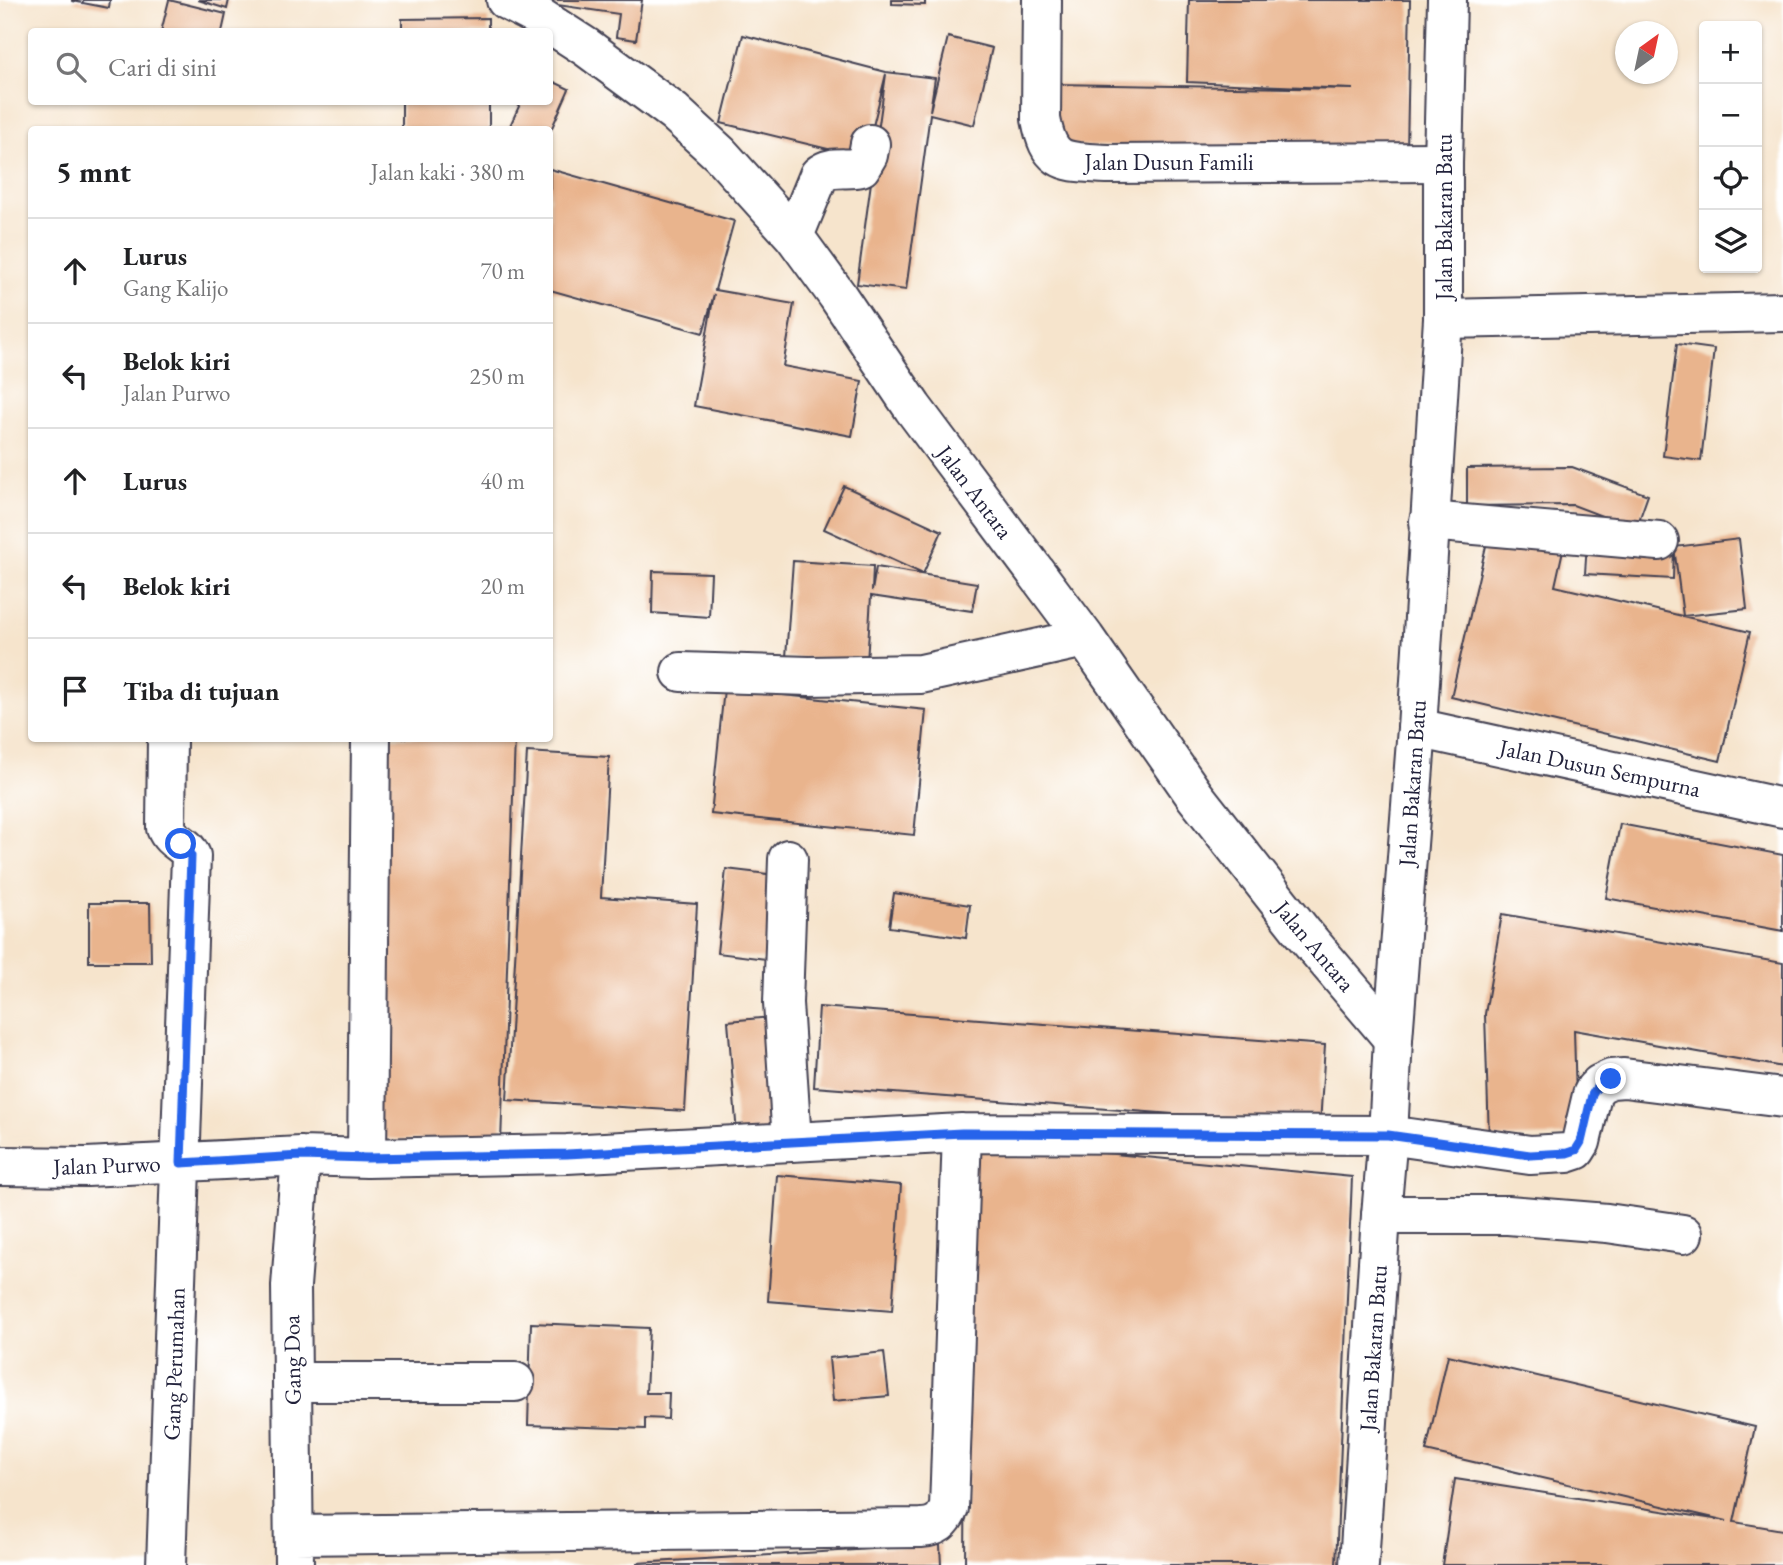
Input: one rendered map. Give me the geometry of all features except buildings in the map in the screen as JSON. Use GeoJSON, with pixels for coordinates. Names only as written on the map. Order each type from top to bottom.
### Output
{"type":"FeatureCollection","features":[{"type":"Feature","properties":{"kind":"main road","name":"Jalan Antara"},"geometry":{"type":"LineString","coordinates":[[506,0],[542,9],[586,47],[674,113],[720,154],[793,236],[837,295],[913,408],[1085,638],[1195,796],[1303,933],[1393,1039]]}},
{"type":"Feature","properties":{"kind":"main road","name":"Jalan Dusun Famili"},"geometry":{"type":"LineString","coordinates":[[1042,0],[1041,119],[1050,150],[1068,161],[1107,164],[1443,162]]}},
{"type":"Feature","properties":{"kind":"main road","name":"Jalan Bakaran Batu"},"geometry":{"type":"LineString","coordinates":[[1359,1565],[1396,1216],[1388,1135],[1443,319],[1447,0]]}},
{"type":"Feature","properties":{"kind":"main road"},"geometry":{"type":"LineString","coordinates":[[793,236],[819,175],[825,169],[861,167],[868,155],[870,144]]}},
{"type":"Feature","properties":{"kind":"main road"},"geometry":{"type":"LineString","coordinates":[[1443,319],[1783,312]]}},
{"type":"Feature","properties":{"kind":"main road"},"geometry":{"type":"LineString","coordinates":[[1429,521],[1659,541]]}},
{"type":"Feature","properties":{"kind":"main road"},"geometry":{"type":"LineString","coordinates":[[681,672],[809,676],[921,674],[1085,638]]}},
{"type":"Feature","properties":{"kind":"main road","name":"Jalan Dusun Sempurna"},"geometry":{"type":"LineString","coordinates":[[1417,728],[1783,808]]}},
{"type":"Feature","properties":{"kind":"main road","name":"Gang Perumahan"},"geometry":{"type":"LineString","coordinates":[[166,1565],[191,856],[187,848],[170,837],[166,828],[167,742]]}},
{"type":"Feature","properties":{"kind":"main road"},"geometry":{"type":"LineString","coordinates":[[367,1158],[372,742]]}},
{"type":"Feature","properties":{"kind":"main road"},"geometry":{"type":"LineString","coordinates":[[788,859],[783,1003],[792,1142]]}},
{"type":"Feature","properties":{"kind":"main road","name":"Jalan Purwo"},"geometry":{"type":"LineString","coordinates":[[0,1166],[87,1167],[301,1156],[367,1158],[567,1154],[962,1133],[1388,1135],[1530,1155],[1576,1150],[1581,1142],[1595,1088],[1615,1078],[1783,1098]]}},
{"type":"Feature","properties":{"kind":"main road"},"geometry":{"type":"LineString","coordinates":[[294,1550],[930,1528],[940,1523],[949,1508],[962,1133]]}},
{"type":"Feature","properties":{"kind":"main road","name":"Gang Doa"},"geometry":{"type":"LineString","coordinates":[[294,1550],[291,1286],[301,1156]]}},
{"type":"Feature","properties":{"kind":"main road"},"geometry":{"type":"LineString","coordinates":[[1396,1216],[1508,1215],[1575,1220],[1683,1234]]}},
{"type":"Feature","properties":{"kind":"main road"},"geometry":{"type":"LineString","coordinates":[[293,1381],[515,1382]]}},
{"type":"Feature","properties":{"kind":"route"},"geometry":{"type":"LineString","coordinates":[[181,844],[191,856],[181,1163],[301,1156],[367,1158],[567,1154],[962,1133],[1388,1135],[1530,1155],[1567,1153],[1576,1150],[1581,1142],[1595,1088],[1611,1079]]}}]}
